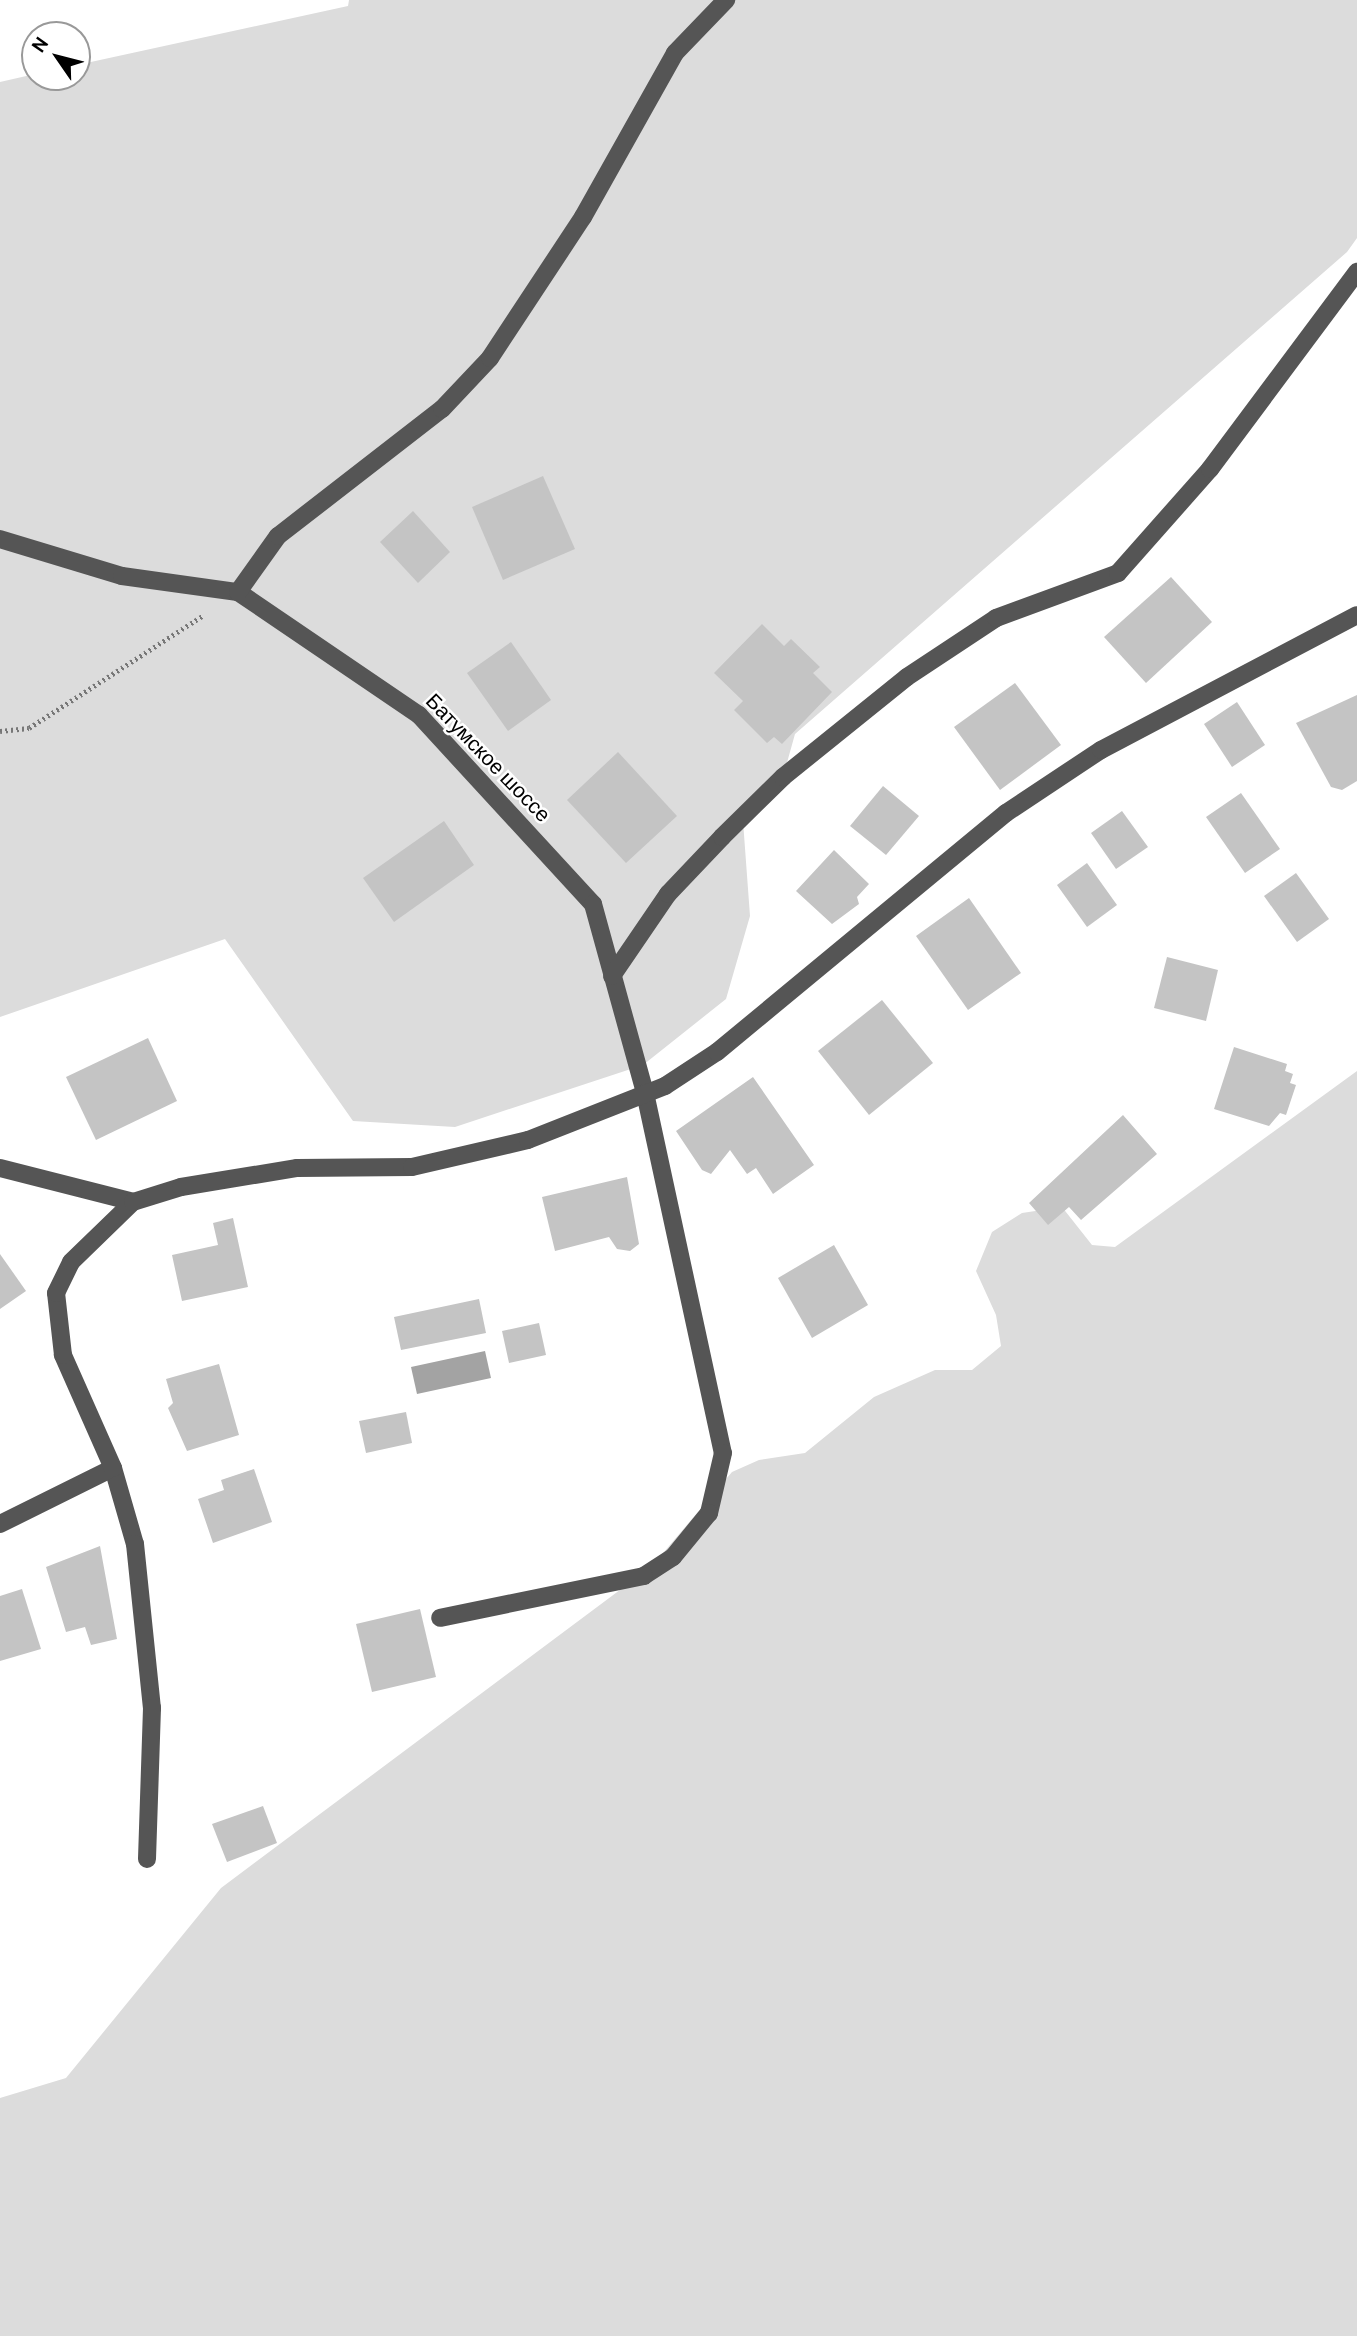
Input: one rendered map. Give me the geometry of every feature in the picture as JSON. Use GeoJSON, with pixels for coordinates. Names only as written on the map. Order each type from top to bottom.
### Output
{"type":"FeatureCollection","features":[{"type":"Feature","properties":{"kind":"street"},"geometry":{"type":"LineString","coordinates":[[238,592],[278,536],[442,409],[490,358],[583,218],[675,53],[726,0]]}},
{"type":"Feature","properties":{"kind":"street"},"geometry":{"type":"LineString","coordinates":[[612,976],[668,894],[722,837],[783,777],[907,677],[996,618],[1118,573],[1210,469],[1357,272]]}},
{"type":"Feature","properties":{"kind":"street","name":"Батумское шоссе"},"geometry":{"type":"LineString","coordinates":[[0,539],[122,576],[238,592],[419,715],[593,904],[645,1093],[723,1452],[709,1513],[673,1557],[644,1576],[440,1618]]}},
{"type":"Feature","properties":{"kind":"street"},"geometry":{"type":"LineString","coordinates":[[147,1859],[152,1708],[135,1544],[113,1468],[63,1355],[56,1293],[71,1262],[133,1202],[181,1187],[297,1168],[412,1167],[528,1140],[645,1093],[717,1052],[1006,813],[1101,750],[1357,615]]}},
{"type":"Feature","properties":{"kind":"street"},"geometry":{"type":"LineString","coordinates":[[0,1168],[133,1202]]}},
{"type":"Feature","properties":{"kind":"street"},"geometry":{"type":"LineString","coordinates":[[0,1524],[113,1468]]}},
{"type":"Feature","properties":{"kind":"path"},"geometry":{"type":"LineString","coordinates":[[0,731],[29,728],[238,592]]}},
{"type":"Feature","properties":{"kind":"shaded area"},"geometry":{"type":"Polygon","coordinates":[[[349,0],[1357,0],[1357,238],[1347,252],[795,734],[783,777],[743,821],[750,916],[726,999],[643,1065],[455,1127],[353,1121],[225,939],[0,1017],[0,82],[21,77],[21,91],[91,91],[91,62],[348,6],[349,0]]]}},
{"type":"Feature","properties":{"kind":"shaded area"},"geometry":{"type":"Polygon","coordinates":[[[1357,1071],[1357,2336],[0,2336],[0,2098],[66,2078],[221,1888],[652,1566],[732,1472],[759,1460],[805,1453],[874,1397],[935,1370],[972,1370],[1001,1346],[996,1315],[976,1271],[992,1232],[1022,1213],[1062,1207],[1092,1245],[1115,1247],[1357,1071]]]}},
{"type":"Feature","properties":{"kind":"shaded area"},"geometry":{"type":"Polygon","coordinates":[[[485,1351],[491,1378],[417,1394],[411,1367],[485,1351]]]}},
{"type":"Feature","properties":{"kind":"building"},"geometry":{"type":"Polygon","coordinates":[[[543,476],[575,549],[503,580],[472,507],[543,476]]]}},
{"type":"Feature","properties":{"kind":"building"},"geometry":{"type":"Polygon","coordinates":[[[413,511],[450,552],[418,583],[380,542],[413,511]]]}},
{"type":"Feature","properties":{"kind":"building"},"geometry":{"type":"Polygon","coordinates":[[[1171,577],[1212,622],[1146,683],[1104,637],[1171,577]]]}},
{"type":"Feature","properties":{"kind":"building"},"geometry":{"type":"Polygon","coordinates":[[[762,624],[784,646],[791,639],[820,667],[813,673],[832,692],[782,744],[774,737],[767,743],[734,710],[743,701],[714,673],[762,624]]]}},
{"type":"Feature","properties":{"kind":"building"},"geometry":{"type":"Polygon","coordinates":[[[511,642],[551,700],[508,731],[467,673],[511,642]]]}},
{"type":"Feature","properties":{"kind":"building"},"geometry":{"type":"Polygon","coordinates":[[[1015,683],[1061,745],[1000,790],[954,727],[1015,683]]]}},
{"type":"Feature","properties":{"kind":"building"},"geometry":{"type":"Polygon","coordinates":[[[1357,695],[1357,781],[1342,790],[1331,787],[1296,723],[1357,695]]]}},
{"type":"Feature","properties":{"kind":"building"},"geometry":{"type":"Polygon","coordinates":[[[1237,702],[1265,745],[1232,767],[1204,724],[1237,702]]]}},
{"type":"Feature","properties":{"kind":"building"},"geometry":{"type":"Polygon","coordinates":[[[618,752],[677,816],[626,863],[567,800],[618,752]]]}},
{"type":"Feature","properties":{"kind":"building"},"geometry":{"type":"Polygon","coordinates":[[[883,786],[919,816],[886,855],[850,826],[883,786]]]}},
{"type":"Feature","properties":{"kind":"building"},"geometry":{"type":"Polygon","coordinates":[[[1241,793],[1280,849],[1245,873],[1206,817],[1241,793]]]}},
{"type":"Feature","properties":{"kind":"building"},"geometry":{"type":"Polygon","coordinates":[[[1122,811],[1148,847],[1116,869],[1091,833],[1122,811]]]}},
{"type":"Feature","properties":{"kind":"building"},"geometry":{"type":"Polygon","coordinates":[[[444,821],[474,865],[394,922],[363,878],[444,821]]]}},
{"type":"Feature","properties":{"kind":"building"},"geometry":{"type":"Polygon","coordinates":[[[834,850],[869,884],[857,897],[859,904],[832,924],[796,891],[834,850]]]}},
{"type":"Feature","properties":{"kind":"building"},"geometry":{"type":"Polygon","coordinates":[[[1087,863],[1117,905],[1087,927],[1057,885],[1087,863]]]}},
{"type":"Feature","properties":{"kind":"building"},"geometry":{"type":"Polygon","coordinates":[[[1296,873],[1329,919],[1297,942],[1264,896],[1296,873]]]}},
{"type":"Feature","properties":{"kind":"building"},"geometry":{"type":"Polygon","coordinates":[[[969,898],[1021,973],[968,1010],[916,936],[969,898]]]}},
{"type":"Feature","properties":{"kind":"building"},"geometry":{"type":"Polygon","coordinates":[[[1167,957],[1218,970],[1206,1021],[1154,1008],[1167,957]]]}},
{"type":"Feature","properties":{"kind":"building"},"geometry":{"type":"Polygon","coordinates":[[[882,1000],[933,1063],[869,1115],[818,1051],[882,1000]]]}},
{"type":"Feature","properties":{"kind":"building"},"geometry":{"type":"Polygon","coordinates":[[[148,1038],[177,1101],[96,1140],[66,1077],[148,1038]]]}},
{"type":"Feature","properties":{"kind":"building"},"geometry":{"type":"Polygon","coordinates":[[[1234,1047],[1287,1064],[1285,1071],[1293,1074],[1290,1083],[1296,1085],[1286,1115],[1280,1113],[1269,1126],[1214,1109],[1234,1047]]]}},
{"type":"Feature","properties":{"kind":"building"},"geometry":{"type":"Polygon","coordinates":[[[753,1077],[814,1165],[773,1194],[756,1168],[747,1174],[730,1150],[711,1174],[702,1170],[676,1131],[753,1077]]]}},
{"type":"Feature","properties":{"kind":"building"},"geometry":{"type":"Polygon","coordinates":[[[1123,1115],[1157,1154],[1081,1220],[1069,1207],[1048,1225],[1029,1203],[1123,1115]]]}},
{"type":"Feature","properties":{"kind":"building"},"geometry":{"type":"Polygon","coordinates":[[[627,1177],[639,1244],[630,1251],[617,1249],[609,1237],[555,1251],[542,1197],[627,1177]]]}},
{"type":"Feature","properties":{"kind":"building"},"geometry":{"type":"Polygon","coordinates":[[[233,1218],[248,1287],[182,1301],[172,1255],[218,1245],[213,1223],[233,1218]]]}},
{"type":"Feature","properties":{"kind":"building"},"geometry":{"type":"Polygon","coordinates":[[[834,1245],[868,1305],[812,1338],[778,1278],[834,1245]]]}},
{"type":"Feature","properties":{"kind":"building"},"geometry":{"type":"Polygon","coordinates":[[[0,1254],[26,1291],[0,1309],[0,1254]]]}},
{"type":"Feature","properties":{"kind":"building"},"geometry":{"type":"Polygon","coordinates":[[[479,1299],[486,1333],[401,1350],[394,1317],[479,1299]]]}},
{"type":"Feature","properties":{"kind":"building"},"geometry":{"type":"Polygon","coordinates":[[[539,1323],[546,1355],[509,1363],[502,1331],[539,1323]]]}},
{"type":"Feature","properties":{"kind":"building"},"geometry":{"type":"Polygon","coordinates":[[[219,1364],[239,1435],[187,1451],[168,1408],[173,1403],[166,1379],[219,1364]]]}},
{"type":"Feature","properties":{"kind":"building"},"geometry":{"type":"Polygon","coordinates":[[[406,1412],[412,1443],[366,1453],[359,1421],[406,1412]]]}},
{"type":"Feature","properties":{"kind":"building"},"geometry":{"type":"Polygon","coordinates":[[[254,1469],[272,1522],[213,1543],[198,1499],[224,1490],[221,1480],[254,1469]]]}},
{"type":"Feature","properties":{"kind":"building"},"geometry":{"type":"Polygon","coordinates":[[[100,1546],[117,1639],[91,1645],[85,1627],[66,1632],[46,1567],[100,1546]]]}},
{"type":"Feature","properties":{"kind":"building"},"geometry":{"type":"Polygon","coordinates":[[[22,1589],[41,1649],[0,1661],[0,1596],[22,1589]]]}},
{"type":"Feature","properties":{"kind":"building"},"geometry":{"type":"Polygon","coordinates":[[[420,1609],[436,1677],[372,1692],[356,1624],[420,1609]]]}},
{"type":"Feature","properties":{"kind":"building"},"geometry":{"type":"Polygon","coordinates":[[[263,1806],[277,1843],[227,1862],[212,1824],[263,1806]]]}}]}
